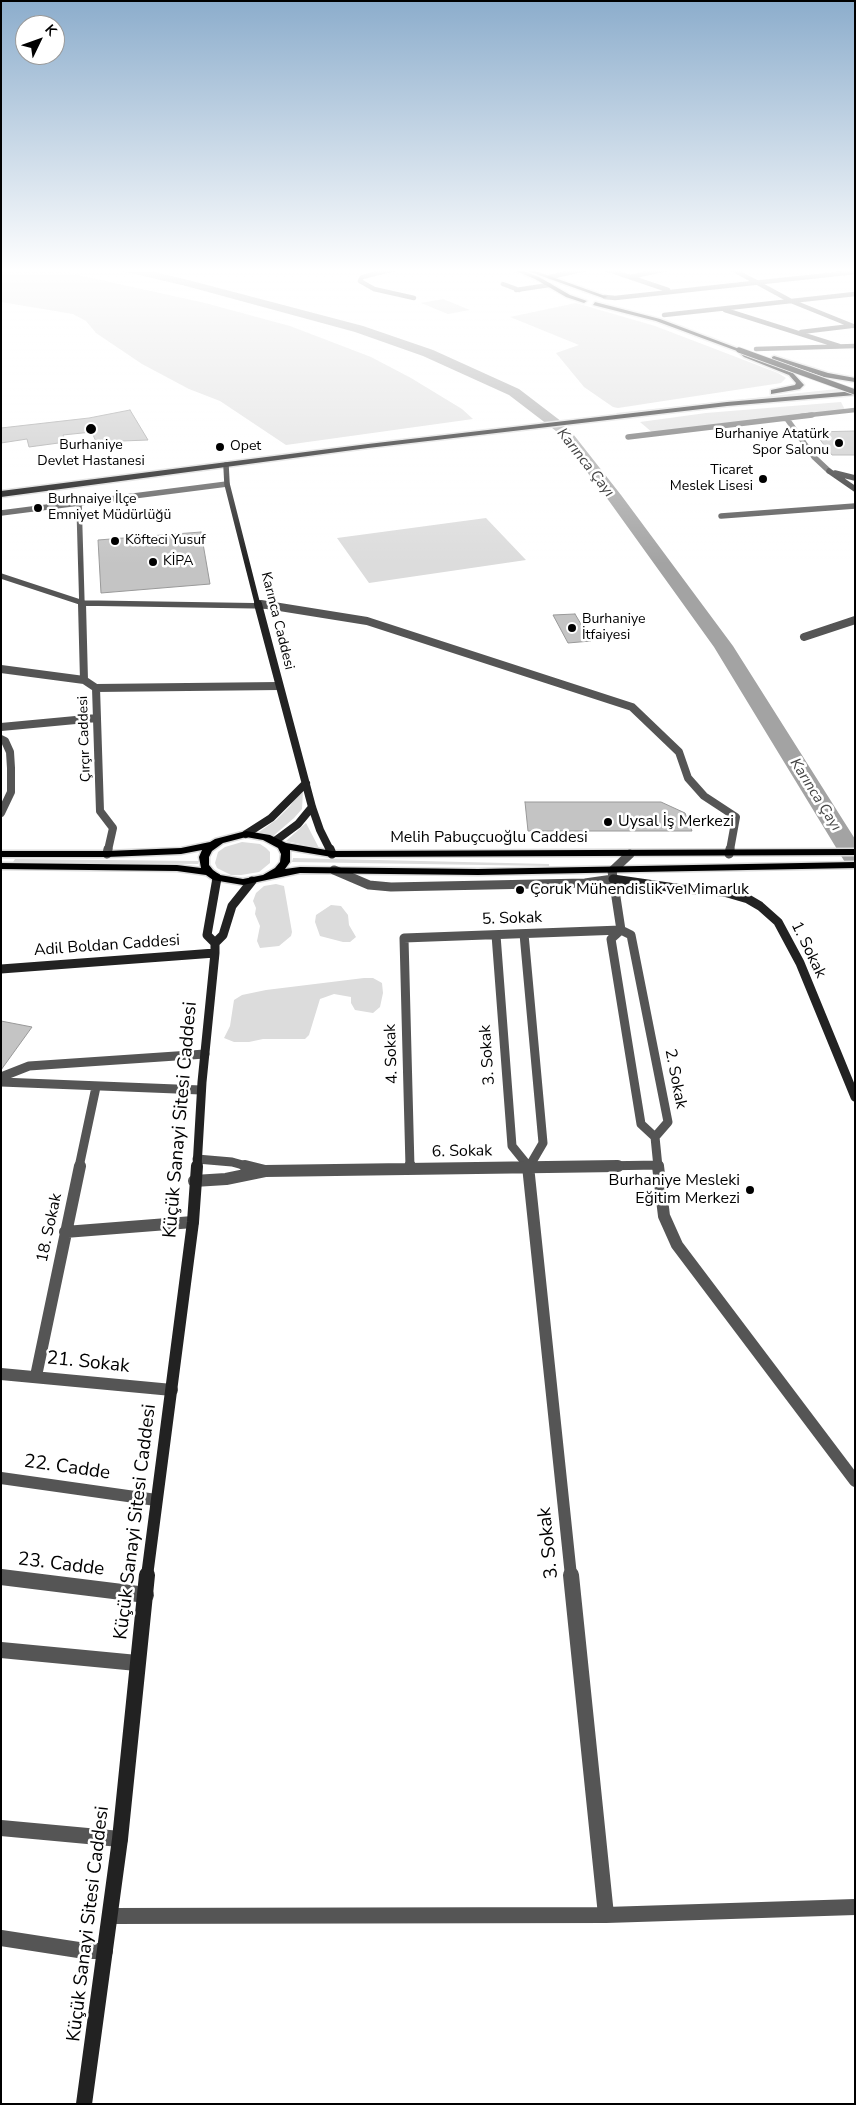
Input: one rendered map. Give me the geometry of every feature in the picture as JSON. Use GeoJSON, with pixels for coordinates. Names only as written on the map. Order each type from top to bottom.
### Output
{"type":"FeatureCollection","features":[{"type":"Feature","properties":{"kind":"highway"},"geometry":{"type":"LineString","coordinates":[[746,397],[800,385],[791,374],[774,367]]}},
{"type":"Feature","properties":{"kind":"highway"},"geometry":{"type":"LineString","coordinates":[[804,367],[827,375],[855,380]]}},
{"type":"Feature","properties":{"kind":"highway"},"geometry":{"type":"LineString","coordinates":[[1,485],[63,483],[85,475],[493,429],[746,397],[855,387]]}},
{"type":"Feature","properties":{"kind":"highway"},"geometry":{"type":"LineString","coordinates":[[607,415],[855,393]]}},
{"type":"Feature","properties":{"kind":"highway"},"geometry":{"type":"LineString","coordinates":[[774,400],[855,400]]}},
{"type":"Feature","properties":{"kind":"highway"},"geometry":{"type":"LineString","coordinates":[[1,494],[63,483],[226,465],[493,429]]}},
{"type":"Feature","properties":{"kind":"main road"},"geometry":{"type":"LineString","coordinates":[[785,367],[855,393]]}},
{"type":"Feature","properties":{"kind":"main road"},"geometry":{"type":"LineString","coordinates":[[801,367],[855,387]]}},
{"type":"Feature","properties":{"kind":"main road"},"geometry":{"type":"LineString","coordinates":[[1,854],[107,854],[181,851],[213,845],[227,838],[246,834],[266,837],[279,843],[286,854],[285,862],[274,874],[252,881],[230,881],[213,875],[177,868],[1,866]]}},
{"type":"Feature","properties":{"kind":"main road","name":"Melih Pabuçcuoğlu Caddesi"},"geometry":{"type":"LineString","coordinates":[[279,843],[332,854],[757,854],[855,852]]}},
{"type":"Feature","properties":{"kind":"main road"},"geometry":{"type":"LineString","coordinates":[[213,845],[204,857],[204,865],[213,875]]}},
{"type":"Feature","properties":{"kind":"main road","name":"Melih Pabuçcuoğlu Caddesi"},"geometry":{"type":"LineString","coordinates":[[274,874],[300,870],[334,870],[612,875],[763,867],[855,865]]}},
{"type":"Feature","properties":{"kind":"street"},"geometry":{"type":"LineString","coordinates":[[628,437],[855,410]]}},
{"type":"Feature","properties":{"kind":"street"},"geometry":{"type":"LineString","coordinates":[[787,419],[814,457],[829,471],[855,489]]}},
{"type":"Feature","properties":{"kind":"street","name":"Karınca Caddesi"},"geometry":{"type":"LineString","coordinates":[[226,465],[228,484],[279,686],[312,806],[320,830],[332,854]]}},
{"type":"Feature","properties":{"kind":"street"},"geometry":{"type":"LineString","coordinates":[[829,471],[855,478]]}},
{"type":"Feature","properties":{"kind":"street"},"geometry":{"type":"LineString","coordinates":[[1,514],[228,484]]}},
{"type":"Feature","properties":{"kind":"street","name":"Çırçır Caddesi"},"geometry":{"type":"LineString","coordinates":[[79,503],[84,680],[96,688],[100,811],[113,828],[107,854]]}},
{"type":"Feature","properties":{"kind":"street"},"geometry":{"type":"LineString","coordinates":[[721,516],[855,506]]}},
{"type":"Feature","properties":{"kind":"street"},"geometry":{"type":"LineString","coordinates":[[1,576],[83,603],[259,604],[367,622],[632,707],[679,752],[688,778],[704,796],[736,818],[730,854]]}},
{"type":"Feature","properties":{"kind":"street"},"geometry":{"type":"LineString","coordinates":[[804,637],[855,620]]}},
{"type":"Feature","properties":{"kind":"street"},"geometry":{"type":"LineString","coordinates":[[1,669],[84,680]]}},
{"type":"Feature","properties":{"kind":"street"},"geometry":{"type":"LineString","coordinates":[[96,688],[279,686]]}},
{"type":"Feature","properties":{"kind":"street"},"geometry":{"type":"LineString","coordinates":[[1,727],[97,718]]}},
{"type":"Feature","properties":{"kind":"street"},"geometry":{"type":"LineString","coordinates":[[1,739],[5,741],[10,752],[11,792],[1,813]]}},
{"type":"Feature","properties":{"kind":"street"},"geometry":{"type":"LineString","coordinates":[[246,834],[271,818],[306,783]]}},
{"type":"Feature","properties":{"kind":"street"},"geometry":{"type":"LineString","coordinates":[[279,843],[298,824],[312,806]]}},
{"type":"Feature","properties":{"kind":"street"},"geometry":{"type":"LineString","coordinates":[[612,875],[630,854]]}},
{"type":"Feature","properties":{"kind":"street","name":"Melih Pabuçcuoğlu Caddesi"},"geometry":{"type":"LineString","coordinates":[[334,870],[369,885],[391,887],[562,884],[612,875]]}},
{"type":"Feature","properties":{"kind":"street","name":"Küçük Sanayi Sitesi Caddesi"},"geometry":{"type":"LineString","coordinates":[[213,875],[207,935],[215,948]]}},
{"type":"Feature","properties":{"kind":"street","name":"2. Sokak"},"geometry":{"type":"LineString","coordinates":[[612,875],[621,930],[631,935],[668,1122],[654,1137]]}},
{"type":"Feature","properties":{"kind":"street","name":"1. Sokak"},"geometry":{"type":"LineString","coordinates":[[612,875],[724,892],[748,899],[760,906],[778,922],[800,962],[855,1097]]}},
{"type":"Feature","properties":{"kind":"street","name":"Küçük Sanayi Sitesi Caddesi"},"geometry":{"type":"LineString","coordinates":[[84,2104],[120,1839],[137,1663],[156,1500],[193,1222],[201,1090],[215,948],[224,936],[232,906],[252,881]]}},
{"type":"Feature","properties":{"kind":"street"},"geometry":{"type":"LineString","coordinates":[[621,930],[611,939],[641,1124],[654,1137],[664,1216],[677,1245],[855,1481]]}},
{"type":"Feature","properties":{"kind":"street","name":"5. Sokak"},"geometry":{"type":"LineString","coordinates":[[404,938],[621,930]]}},
{"type":"Feature","properties":{"kind":"street","name":"3. Sokak"},"geometry":{"type":"LineString","coordinates":[[496,934],[512,1146],[529,1167],[606,1914]]}},
{"type":"Feature","properties":{"kind":"street"},"geometry":{"type":"LineString","coordinates":[[524,934],[543,1143],[529,1167]]}},
{"type":"Feature","properties":{"kind":"street","name":"4. Sokak"},"geometry":{"type":"LineString","coordinates":[[404,938],[410,1169]]}},
{"type":"Feature","properties":{"kind":"street","name":"Adil Boldan Caddesi"},"geometry":{"type":"LineString","coordinates":[[1,969],[215,948]]}},
{"type":"Feature","properties":{"kind":"street"},"geometry":{"type":"LineString","coordinates":[[1,1076],[29,1066],[205,1054]]}},
{"type":"Feature","properties":{"kind":"street"},"geometry":{"type":"LineString","coordinates":[[1,1082],[201,1090]]}},
{"type":"Feature","properties":{"kind":"street","name":"18. Sokak"},"geometry":{"type":"LineString","coordinates":[[36,1376],[96,1086]]}},
{"type":"Feature","properties":{"kind":"street"},"geometry":{"type":"LineString","coordinates":[[197,1158],[232,1162],[265,1171]]}},
{"type":"Feature","properties":{"kind":"street","name":"6. Sokak"},"geometry":{"type":"LineString","coordinates":[[265,1171],[659,1165]]}},
{"type":"Feature","properties":{"kind":"street"},"geometry":{"type":"LineString","coordinates":[[194,1181],[226,1179],[265,1171]]}},
{"type":"Feature","properties":{"kind":"street"},"geometry":{"type":"LineString","coordinates":[[65,1232],[193,1222]]}},
{"type":"Feature","properties":{"kind":"street","name":"21. Sokak"},"geometry":{"type":"LineString","coordinates":[[1,1374],[172,1390]]}},
{"type":"Feature","properties":{"kind":"street","name":"22. Cadde"},"geometry":{"type":"LineString","coordinates":[[1,1478],[156,1500]]}},
{"type":"Feature","properties":{"kind":"street","name":"23. Cadde"},"geometry":{"type":"LineString","coordinates":[[1,1577],[146,1596]]}},
{"type":"Feature","properties":{"kind":"street"},"geometry":{"type":"LineString","coordinates":[[1,1650],[137,1663]]}},
{"type":"Feature","properties":{"kind":"street"},"geometry":{"type":"LineString","coordinates":[[1,1828],[120,1839]]}},
{"type":"Feature","properties":{"kind":"street"},"geometry":{"type":"LineString","coordinates":[[110,1916],[606,1914],[855,1908]]}},
{"type":"Feature","properties":{"kind":"street"},"geometry":{"type":"LineString","coordinates":[[1,1938],[85,1951],[105,1951]]}},
{"type":"Feature","properties":{"kind":"shaded area"},"geometry":{"type":"Polygon","coordinates":[[[148,367],[390,367],[462,409],[473,419],[286,445],[220,401],[189,389],[148,367]]]}},
{"type":"Feature","properties":{"kind":"shaded area"},"geometry":{"type":"Polygon","coordinates":[[[568,367],[763,367],[786,378],[781,383],[618,408],[613,407],[584,387],[568,367]]]}},
{"type":"Feature","properties":{"kind":"shaded area"},"geometry":{"type":"Polygon","coordinates":[[[855,387],[855,392],[744,400],[616,413],[855,387]]]}},
{"type":"Feature","properties":{"kind":"shaded area"},"geometry":{"type":"Polygon","coordinates":[[[841,402],[845,410],[653,433],[640,422],[706,413],[841,402]]]}},
{"type":"Feature","properties":{"kind":"shaded area"},"geometry":{"type":"Polygon","coordinates":[[[486,518],[526,560],[369,583],[337,538],[486,518]]]}},
{"type":"Feature","properties":{"kind":"shaded area"},"geometry":{"type":"Polygon","coordinates":[[[301,790],[303,790],[302,809],[294,818],[272,837],[259,832],[276,820],[290,806],[301,790]]]}},
{"type":"Feature","properties":{"kind":"shaded area"},"geometry":{"type":"Polygon","coordinates":[[[306,823],[319,848],[286,841],[306,823]]]}},
{"type":"Feature","properties":{"kind":"shaded area"},"geometry":{"type":"Polygon","coordinates":[[[242,842],[260,844],[266,848],[270,852],[270,863],[259,872],[241,875],[231,875],[217,868],[215,863],[218,852],[225,847],[242,842]]]}},
{"type":"Feature","properties":{"kind":"shaded area"},"geometry":{"type":"Polygon","coordinates":[[[293,858],[549,864],[549,866],[292,862],[293,858]]]}},
{"type":"Feature","properties":{"kind":"shaded area"},"geometry":{"type":"Polygon","coordinates":[[[15,859],[199,861],[198,864],[13,862],[15,859]]]}},
{"type":"Feature","properties":{"kind":"shaded area"},"geometry":{"type":"Polygon","coordinates":[[[276,884],[284,886],[292,932],[291,936],[279,946],[260,948],[257,941],[260,926],[255,914],[256,908],[253,901],[256,893],[264,886],[276,884]]]}},
{"type":"Feature","properties":{"kind":"shaded area"},"geometry":{"type":"Polygon","coordinates":[[[331,905],[341,906],[348,915],[349,925],[356,937],[350,942],[320,936],[315,922],[316,915],[331,905]]]}},
{"type":"Feature","properties":{"kind":"shaded area"},"geometry":{"type":"Polygon","coordinates":[[[373,978],[382,983],[383,993],[380,1007],[373,1013],[355,1010],[351,1003],[351,997],[334,994],[320,999],[309,1035],[305,1039],[263,1039],[249,1042],[234,1042],[224,1038],[230,1026],[234,1000],[242,995],[266,990],[373,978]]]}},
{"type":"Feature","properties":{"kind":"building","name":"Burhaniye Devlet Hastanesi"},"geometry":{"type":"Polygon","coordinates":[[[130,410],[148,440],[96,442],[92,432],[63,435],[66,442],[29,447],[27,439],[1,443],[1,428],[89,418],[130,410]]]}},
{"type":"Feature","properties":{"kind":"building","name":"Burhaniye Atatürk Spor Salonu"},"geometry":{"type":"Polygon","coordinates":[[[855,431],[855,455],[832,455],[814,432],[855,431]]]}},
{"type":"Feature","properties":{"kind":"building","name":"KİPA"},"geometry":{"type":"Polygon","coordinates":[[[201,532],[210,584],[101,593],[98,540],[201,532]]]}},
{"type":"Feature","properties":{"kind":"building","name":"Burhaniye İtfaiyesi"},"geometry":{"type":"Polygon","coordinates":[[[575,614],[591,641],[568,643],[553,615],[575,614]]]}},
{"type":"Feature","properties":{"kind":"building","name":"Uysal İş Merkezi"},"geometry":{"type":"Polygon","coordinates":[[[525,802],[661,802],[685,813],[692,831],[528,831],[525,802]]]}},
{"type":"Feature","properties":{"kind":"building"},"geometry":{"type":"Polygon","coordinates":[[[1,1021],[32,1027],[1,1070],[1,1021]]]}},
{"type":"Feature","properties":{"kind":"waterway","name":"Karınca Çayı"},"geometry":{"type":"LineString","coordinates":[[459,367],[514,392],[561,428],[615,498],[723,646],[855,859]]}},
{"type":"Feature","properties":{"kind":"place","name":"Burhaniye Devlet Hastanesi"},"geometry":{"type":"Point","coordinates":[91,429]}},
{"type":"Feature","properties":{"kind":"place","name":"Burhaniye Atatürk Spor Salonu"},"geometry":{"type":"Point","coordinates":[839,443]}},
{"type":"Feature","properties":{"kind":"place","name":"Opet"},"geometry":{"type":"Point","coordinates":[220,447]}},
{"type":"Feature","properties":{"kind":"place","name":"Ticaret Meslek Lisesi"},"geometry":{"type":"Point","coordinates":[763,479]}},
{"type":"Feature","properties":{"kind":"place","name":"Burhnaiye İlçe Emniyet Müdürlüğü"},"geometry":{"type":"Point","coordinates":[38,508]}},
{"type":"Feature","properties":{"kind":"place","name":"Köfteci Yusuf"},"geometry":{"type":"Point","coordinates":[115,541]}},
{"type":"Feature","properties":{"kind":"place","name":"KİPA"},"geometry":{"type":"Point","coordinates":[153,562]}},
{"type":"Feature","properties":{"kind":"place","name":"Burhaniye İtfaiyesi"},"geometry":{"type":"Point","coordinates":[572,628]}},
{"type":"Feature","properties":{"kind":"place","name":"Uysal İş Merkezi"},"geometry":{"type":"Point","coordinates":[608,822]}},
{"type":"Feature","properties":{"kind":"place","name":"Çoruk Mühendislik ve Mimarlık"},"geometry":{"type":"Point","coordinates":[520,890]}},
{"type":"Feature","properties":{"kind":"place","name":"Burhaniye Mesleki Eğitim Merkezi"},"geometry":{"type":"Point","coordinates":[750,1190]}}]}
